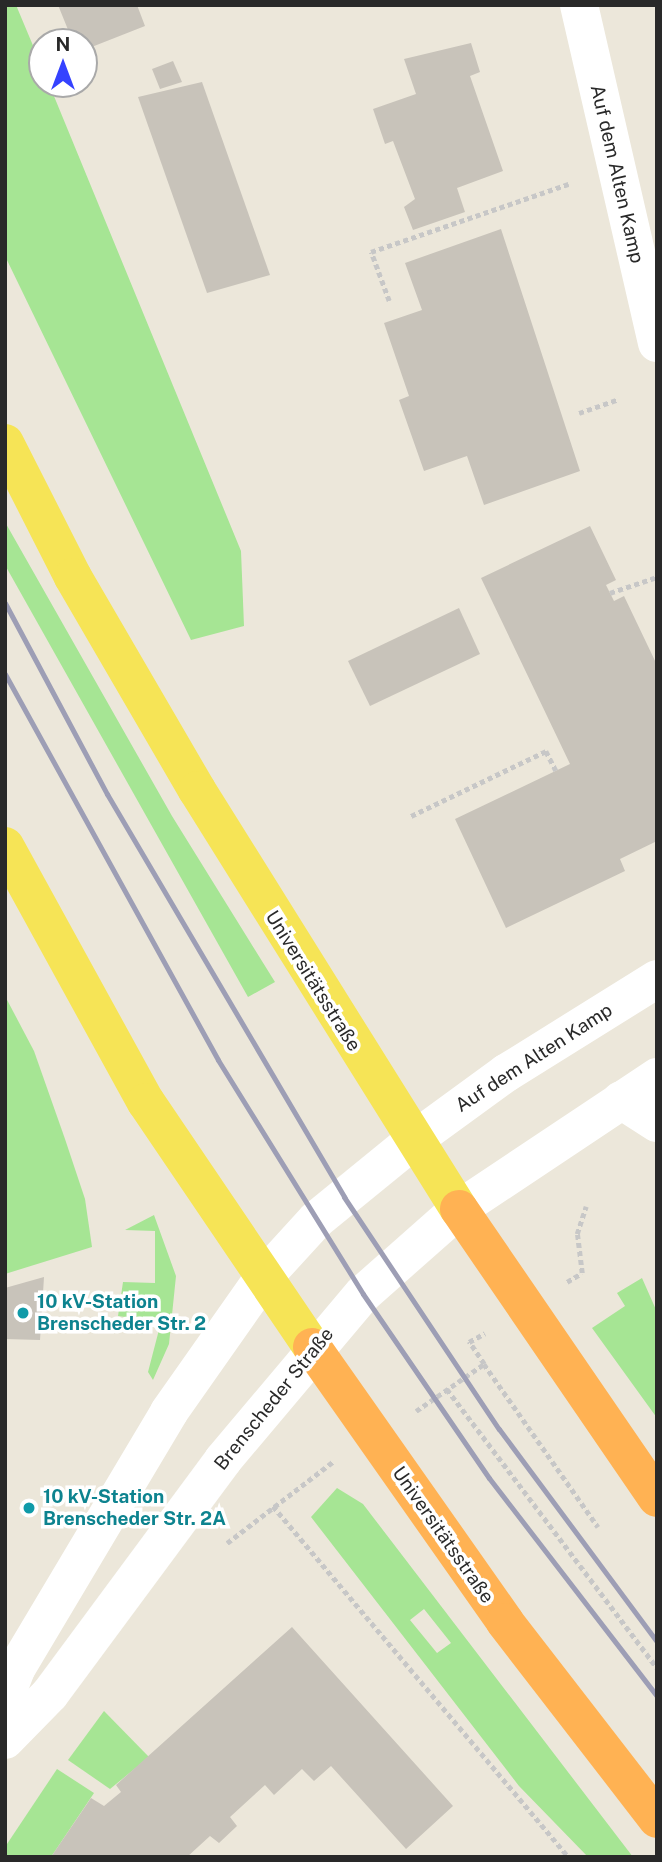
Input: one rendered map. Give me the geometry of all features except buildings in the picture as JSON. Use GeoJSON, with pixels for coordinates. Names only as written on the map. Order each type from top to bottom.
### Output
{"type":"FeatureCollection","features":[{"type":"Feature","properties":{"kind":"highway","name":"Universitätsstraße"},"geometry":{"type":"LineString","coordinates":[[459,1209],[657,1497]]}},
{"type":"Feature","properties":{"kind":"highway","name":"Universitätsstraße"},"geometry":{"type":"LineString","coordinates":[[312,1347],[505,1622],[657,1819]]}},
{"type":"Feature","properties":{"kind":"main road","name":"Universitätsstraße"},"geometry":{"type":"LineString","coordinates":[[5,443],[74,577],[197,790],[459,1209]]}},
{"type":"Feature","properties":{"kind":"main road","name":"Universitätsstraße"},"geometry":{"type":"LineString","coordinates":[[5,846],[146,1102],[312,1347]]}},
{"type":"Feature","properties":{"kind":"street","name":"Auf dem Alten Kamp"},"geometry":{"type":"LineString","coordinates":[[579,5],[615,174],[657,343]]}},
{"type":"Feature","properties":{"kind":"street","name":"Auf dem Alten Kamp"},"geometry":{"type":"LineString","coordinates":[[414,1140],[515,1067],[657,979]]}},
{"type":"Feature","properties":{"kind":"street"},"geometry":{"type":"LineString","coordinates":[[459,1209],[657,1077]]}},
{"type":"Feature","properties":{"kind":"street"},"geometry":{"type":"LineString","coordinates":[[621,1100],[657,1123]]}},
{"type":"Feature","properties":{"kind":"street"},"geometry":{"type":"LineString","coordinates":[[5,1698],[169,1412],[264,1277],[316,1220],[414,1140]]}},
{"type":"Feature","properties":{"kind":"street","name":"Brenscheder Straße"},"geometry":{"type":"LineString","coordinates":[[5,1740],[50,1694],[312,1347],[459,1209]]}},
{"type":"Feature","properties":{"kind":"path"},"geometry":{"type":"LineString","coordinates":[[389,302],[371,252],[615,174]]}},
{"type":"Feature","properties":{"kind":"path"},"geometry":{"type":"LineString","coordinates":[[579,413],[620,399]]}},
{"type":"Feature","properties":{"kind":"path"},"geometry":{"type":"LineString","coordinates":[[610,593],[657,577]]}},
{"type":"Feature","properties":{"kind":"path"},"geometry":{"type":"LineString","coordinates":[[411,816],[546,751],[556,771]]}},
{"type":"Feature","properties":{"kind":"path"},"geometry":{"type":"LineString","coordinates":[[586,1206],[578,1234],[582,1273],[469,1342],[598,1527]]}},
{"type":"Feature","properties":{"kind":"path"},"geometry":{"type":"LineString","coordinates":[[484,1364],[372,1434],[273,1506],[569,1857]]}},
{"type":"Feature","properties":{"kind":"path"},"geometry":{"type":"LineString","coordinates":[[447,1388],[657,1668]]}},
{"type":"Feature","properties":{"kind":"green space"},"geometry":{"type":"Polygon","coordinates":[[[5,5],[16,5],[28,34],[28,98],[55,98],[241,551],[244,626],[191,640],[5,256],[5,5]]]}},
{"type":"Feature","properties":{"kind":"green space"},"geometry":{"type":"Polygon","coordinates":[[[5,522],[172,816],[275,982],[248,997],[5,565],[5,522]]]}},
{"type":"Feature","properties":{"kind":"green space"},"geometry":{"type":"Polygon","coordinates":[[[5,996],[34,1051],[65,1139],[85,1199],[92,1247],[5,1274],[5,996]]]}},
{"type":"Feature","properties":{"kind":"green space"},"geometry":{"type":"Polygon","coordinates":[[[154,1215],[176,1276],[169,1344],[153,1380],[148,1372],[161,1322],[118,1316],[123,1282],[155,1283],[155,1231],[125,1230],[154,1215]]]}},
{"type":"Feature","properties":{"kind":"green space"},"geometry":{"type":"Polygon","coordinates":[[[642,1278],[657,1312],[657,1418],[592,1328],[625,1306],[617,1293],[642,1278]]]}},
{"type":"Feature","properties":{"kind":"green space"},"geometry":{"type":"Polygon","coordinates":[[[337,1488],[363,1504],[633,1857],[588,1857],[519,1786],[311,1517],[337,1488]],[[424,1609],[410,1620],[437,1653],[451,1643],[424,1609]]]}},
{"type":"Feature","properties":{"kind":"green space"},"geometry":{"type":"Polygon","coordinates":[[[104,1711],[149,1757],[110,1789],[68,1760],[104,1711]]]}},
{"type":"Feature","properties":{"kind":"green space"},"geometry":{"type":"Polygon","coordinates":[[[57,1769],[94,1793],[51,1857],[5,1857],[5,1847],[57,1769]]]}},
{"type":"Feature","properties":{"kind":"railway"},"geometry":{"type":"LineString","coordinates":[[5,603],[107,794],[344,1197],[499,1429],[657,1642]]}},
{"type":"Feature","properties":{"kind":"railway"},"geometry":{"type":"LineString","coordinates":[[5,674],[218,1060],[363,1294],[489,1478],[657,1696]]}},
{"type":"Feature","properties":{"kind":"place","name":"10 kV-Station Brenscheder Str. 2"},"geometry":{"type":"Point","coordinates":[23,1313]}},
{"type":"Feature","properties":{"kind":"place","name":"10 kV-Station Brenscheder Str. 2A"},"geometry":{"type":"Point","coordinates":[29,1508]}}]}
